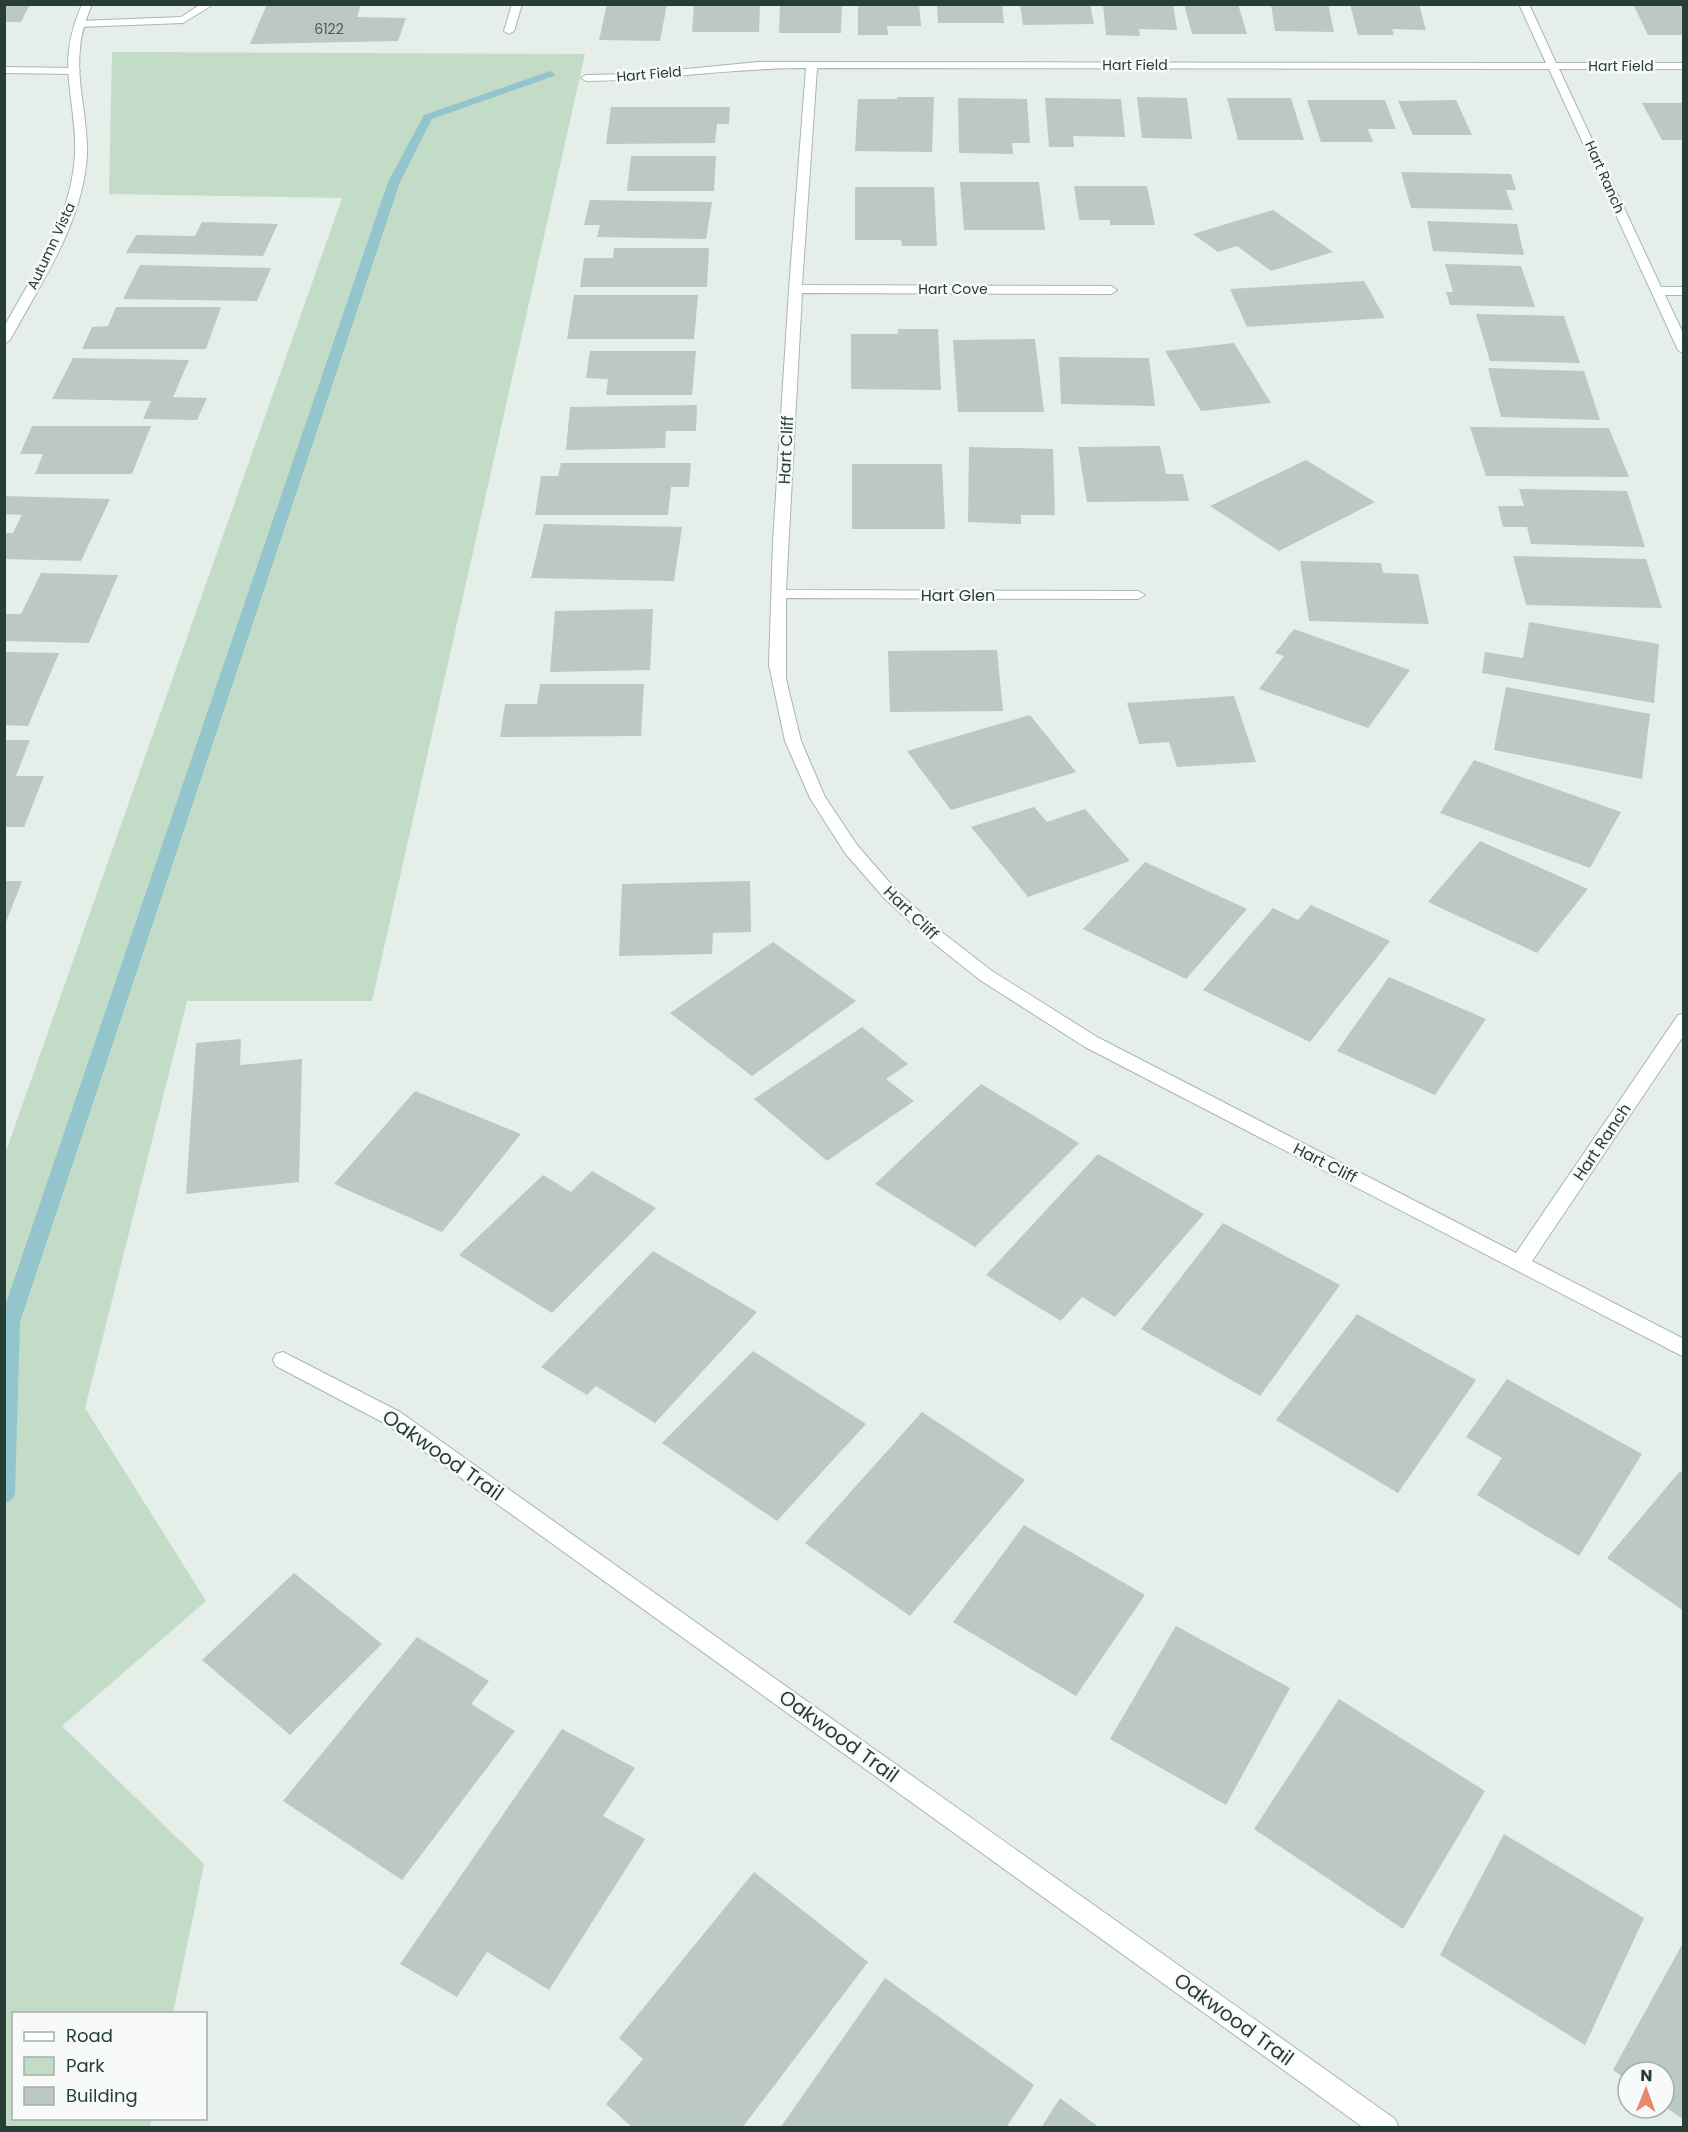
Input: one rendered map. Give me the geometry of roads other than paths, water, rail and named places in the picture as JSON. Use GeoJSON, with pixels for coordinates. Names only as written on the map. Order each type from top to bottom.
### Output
{"type":"FeatureCollection","features":[{"type":"Feature","properties":{"kind":"street","name":"Autumn Vista"},"geometry":{"type":"LineString","coordinates":[[4,340],[58,238],[75,194],[81,154],[74,50],[79,24],[87,4]]}},
{"type":"Feature","properties":{"kind":"street"},"geometry":{"type":"LineString","coordinates":[[79,24],[183,20],[209,4]]}},
{"type":"Feature","properties":{"kind":"street"},"geometry":{"type":"LineString","coordinates":[[509,31],[517,4]]}},
{"type":"Feature","properties":{"kind":"street","name":"Hart Ranch"},"geometry":{"type":"LineString","coordinates":[[1524,4],[1683,350]]}},
{"type":"Feature","properties":{"kind":"street","name":"Hart Field"},"geometry":{"type":"LineString","coordinates":[[586,78],[634,77],[722,67],[812,65],[1683,66]]}},
{"type":"Feature","properties":{"kind":"street","name":"Hart Cliff"},"geometry":{"type":"LineString","coordinates":[[812,65],[795,289],[778,594],[777,676],[786,723],[803,770],[830,818],[865,866],[909,914],[961,959],[1023,1002],[1091,1042],[1683,1349]]}},
{"type":"Feature","properties":{"kind":"street"},"geometry":{"type":"LineString","coordinates":[[4,70],[75,70]]}},
{"type":"Feature","properties":{"kind":"street","name":"Hart Cove"},"geometry":{"type":"LineString","coordinates":[[795,289],[1111,290]]}},
{"type":"Feature","properties":{"kind":"street"},"geometry":{"type":"LineString","coordinates":[[1656,291],[1683,291]]}},
{"type":"Feature","properties":{"kind":"street","name":"Hart Glen"},"geometry":{"type":"LineString","coordinates":[[778,594],[1138,595]]}},
{"type":"Feature","properties":{"kind":"street","name":"Hart Ranch"},"geometry":{"type":"LineString","coordinates":[[1520,1263],[1683,1020]]}},
{"type":"Feature","properties":{"kind":"street","name":"Oakwood Trail"},"geometry":{"type":"LineString","coordinates":[[283,1360],[393,1418],[1386,2127]]}},
{"type":"Feature","properties":{"kind":"waterway"},"geometry":{"type":"LineString","coordinates":[[4,1494],[10,1322],[394,182],[428,117],[550,74]]}}]}
